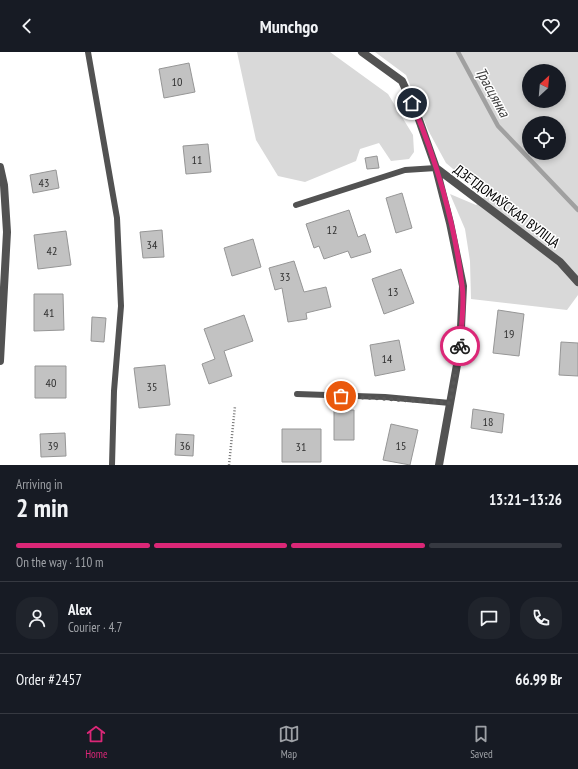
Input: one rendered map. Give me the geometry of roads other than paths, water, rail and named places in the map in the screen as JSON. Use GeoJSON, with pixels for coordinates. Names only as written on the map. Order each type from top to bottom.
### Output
{"type":"FeatureCollection","features":[{"type":"Feature","properties":{"kind":"street","name":"ДЗЕТДОМАЎСКАЯ ВУЛІЦА"},"geometry":{"type":"LineString","coordinates":[[362,52],[402,81],[417,114],[436,168],[560,262],[578,282]]}},
{"type":"Feature","properties":{"kind":"street"},"geometry":{"type":"LineString","coordinates":[[0,167],[4,185],[7,232],[0,361]]}},
{"type":"Feature","properties":{"kind":"street"},"geometry":{"type":"LineString","coordinates":[[436,168],[450,222],[463,286],[460,348],[439,465]]}},
{"type":"Feature","properties":{"kind":"lane"},"geometry":{"type":"LineString","coordinates":[[88,52],[117,218],[121,306],[114,391],[112,465]]}},
{"type":"Feature","properties":{"kind":"lane"},"geometry":{"type":"LineString","coordinates":[[296,206],[405,170],[436,168]]}},
{"type":"Feature","properties":{"kind":"lane"},"geometry":{"type":"LineString","coordinates":[[297,394],[385,397],[450,403]]}},
{"type":"Feature","properties":{"kind":"waterway","name":"Трасцянка"},"geometry":{"type":"LineString","coordinates":[[458,52],[498,126],[578,210]]}}]}
